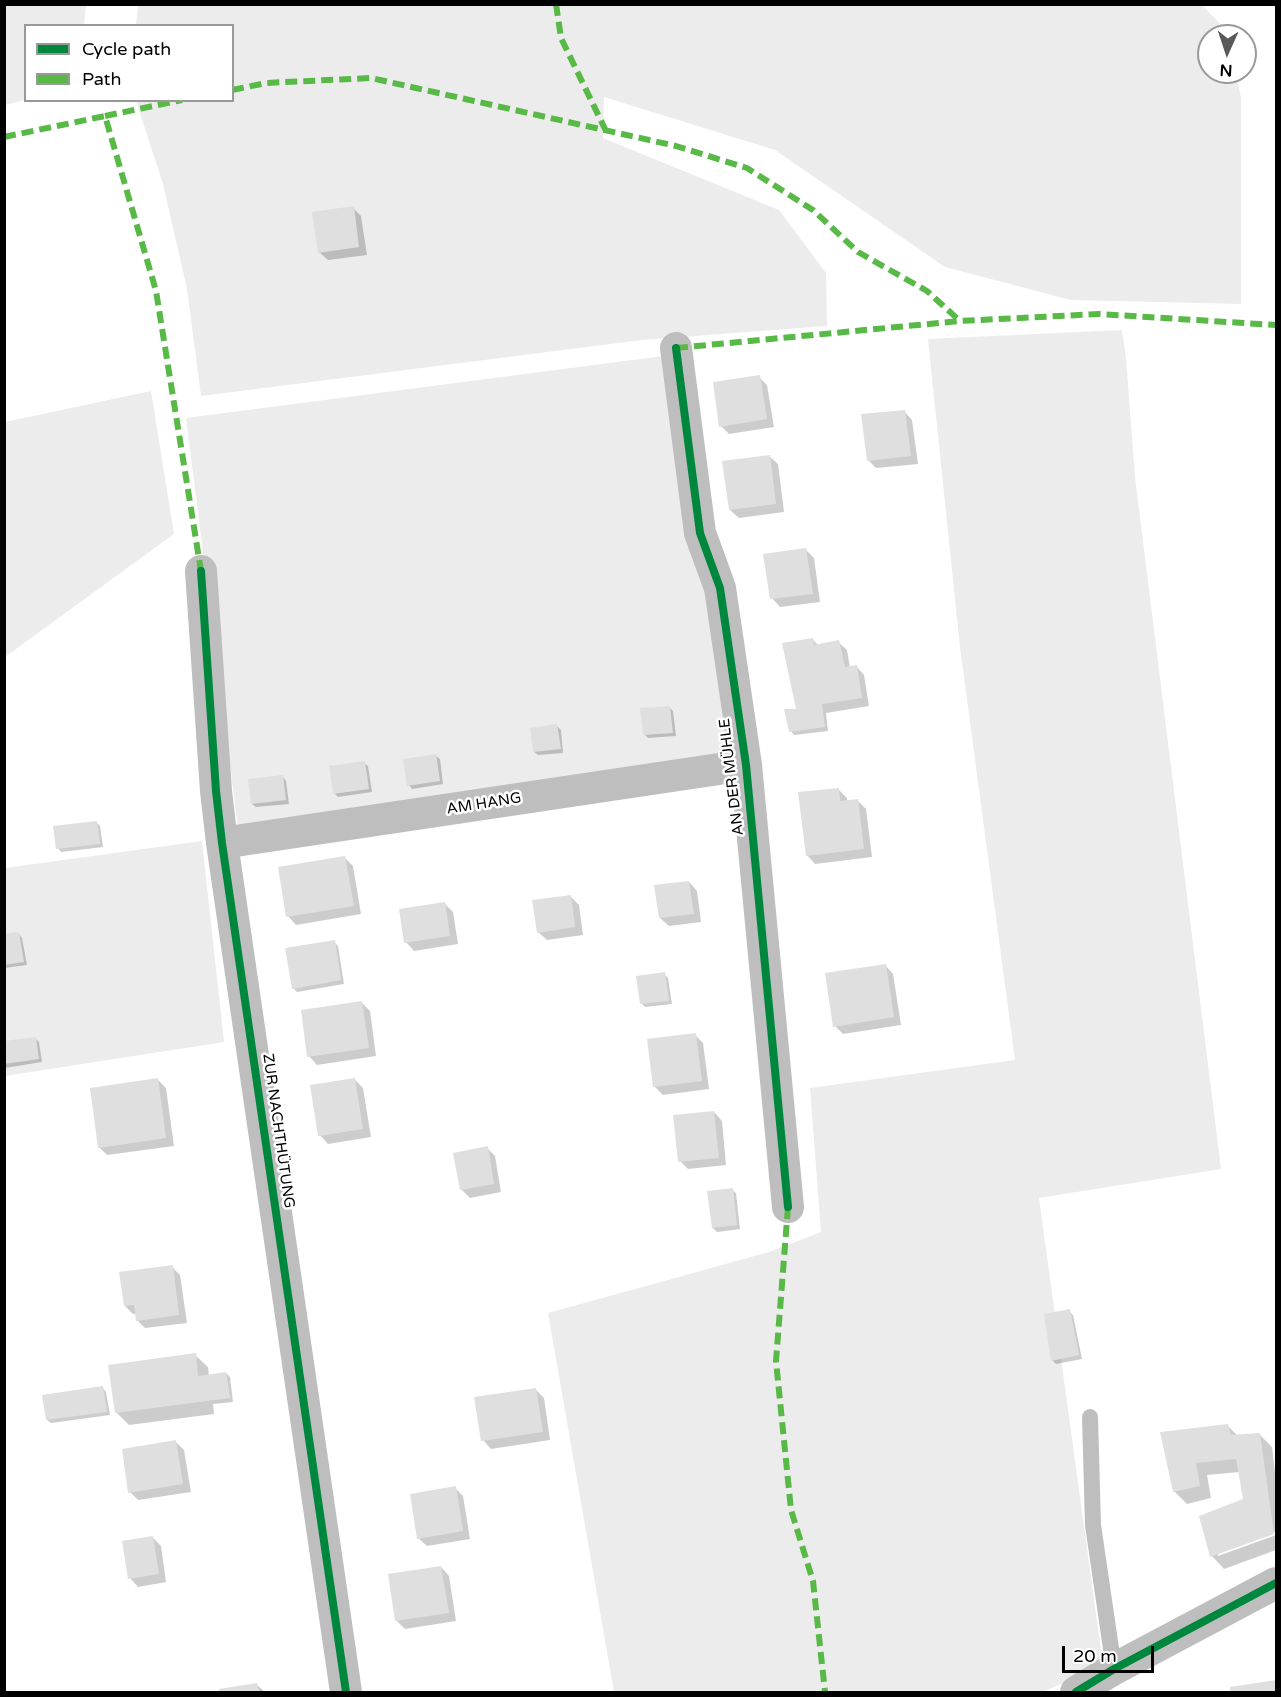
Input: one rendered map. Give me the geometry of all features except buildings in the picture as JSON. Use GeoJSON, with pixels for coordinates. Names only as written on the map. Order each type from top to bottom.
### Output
{"type":"FeatureCollection","features":[{"type":"Feature","properties":{"kind":"street","name":"AN DER MÜHLE"},"geometry":{"type":"LineString","coordinates":[[676,348],[700,533],[720,588],[746,765],[788,1207]]}},
{"type":"Feature","properties":{"kind":"street","name":"ZUR NACHTHÜTUNG"},"geometry":{"type":"LineString","coordinates":[[201,571],[216,791],[222,843],[346,1692]]}},
{"type":"Feature","properties":{"kind":"street","name":"AM HANG"},"geometry":{"type":"LineString","coordinates":[[222,843],[746,765]]}},
{"type":"Feature","properties":{"kind":"street"},"geometry":{"type":"LineString","coordinates":[[1076,1692],[1114,1669],[1276,1583]]}},
{"type":"Feature","properties":{"kind":"lane"},"geometry":{"type":"LineString","coordinates":[[1090,1417],[1092,1525],[1114,1669]]}},
{"type":"Feature","properties":{"kind":"shaded area"},"geometry":{"type":"Polygon","coordinates":[[[4,5],[86,5],[84,24],[24,24],[24,100],[5,105],[4,5]]]}},
{"type":"Feature","properties":{"kind":"shaded area"},"geometry":{"type":"Polygon","coordinates":[[[138,5],[1202,5],[1220,24],[1197,24],[1197,84],[1238,84],[1241,98],[1241,304],[1071,300],[945,267],[775,150],[604,97],[603,138],[779,210],[826,273],[827,326],[642,340],[201,396],[187,289],[163,184],[136,102],[234,102],[234,24],[136,24],[138,5]]]}},
{"type":"Feature","properties":{"kind":"shaded area"},"geometry":{"type":"Polygon","coordinates":[[[1122,330],[1135,477],[1221,1169],[1039,1198],[1103,1665],[1043,1692],[614,1692],[548,1313],[769,1252],[821,1232],[810,1088],[1015,1060],[960,647],[928,339],[1122,330]]]}},
{"type":"Feature","properties":{"kind":"shaded area"},"geometry":{"type":"Polygon","coordinates":[[[671,355],[737,755],[238,828],[186,418],[671,355]]]}},
{"type":"Feature","properties":{"kind":"shaded area"},"geometry":{"type":"Polygon","coordinates":[[[151,391],[174,534],[5,657],[5,422],[151,391]]]}},
{"type":"Feature","properties":{"kind":"shaded area"},"geometry":{"type":"Polygon","coordinates":[[[202,841],[224,1042],[5,1076],[5,868],[202,841]]]}},
{"type":"Feature","properties":{"kind":"marked path"},"geometry":{"type":"LineString","coordinates":[[556,4],[561,38],[606,131]]}},
{"type":"Feature","properties":{"kind":"marked path"},"geometry":{"type":"LineString","coordinates":[[234,90],[266,83],[371,78],[676,146],[747,168],[813,210],[858,252],[927,291],[960,321]]}},
{"type":"Feature","properties":{"kind":"marked path"},"geometry":{"type":"LineString","coordinates":[[105,116],[172,102]]}},
{"type":"Feature","properties":{"kind":"marked path"},"geometry":{"type":"LineString","coordinates":[[4,137],[105,116],[156,291],[201,571]]}},
{"type":"Feature","properties":{"kind":"marked path"},"geometry":{"type":"LineString","coordinates":[[676,348],[960,321],[1099,314],[1276,325]]}},
{"type":"Feature","properties":{"kind":"marked path"},"geometry":{"type":"LineString","coordinates":[[788,1207],[776,1361],[791,1510],[813,1581],[825,1692]]}},
{"type":"Feature","properties":{"kind":"cycle path"},"geometry":{"type":"LineString","coordinates":[[676,348],[700,533],[720,588],[746,765],[788,1207]]}},
{"type":"Feature","properties":{"kind":"cycle path"},"geometry":{"type":"LineString","coordinates":[[201,571],[216,791],[222,843],[346,1692]]}},
{"type":"Feature","properties":{"kind":"cycle path"},"geometry":{"type":"LineString","coordinates":[[1076,1692],[1114,1669],[1276,1583]]}}]}
